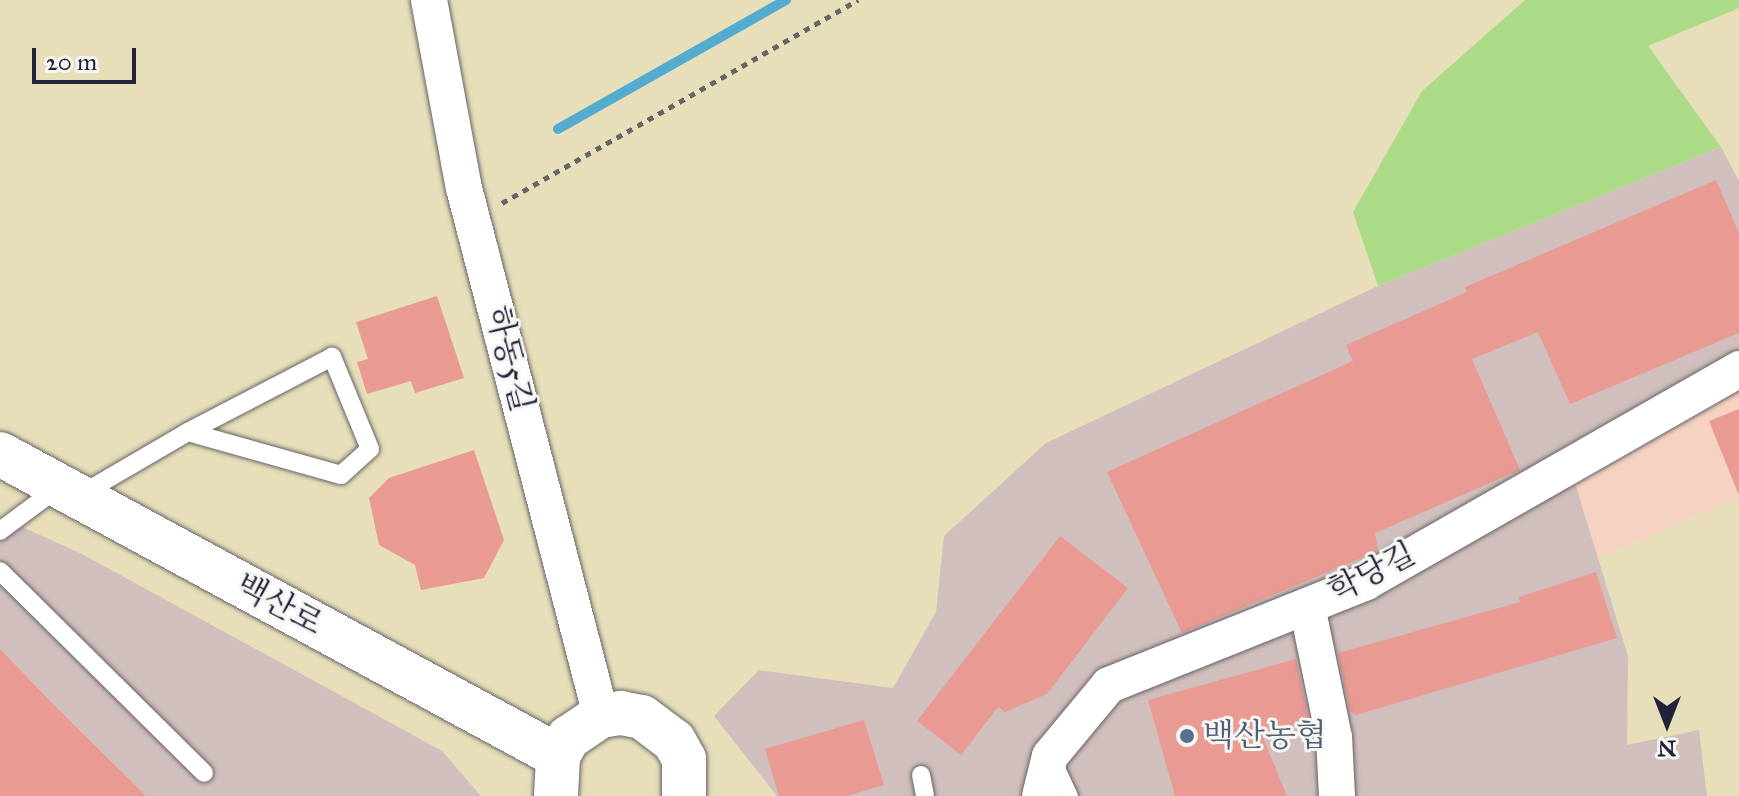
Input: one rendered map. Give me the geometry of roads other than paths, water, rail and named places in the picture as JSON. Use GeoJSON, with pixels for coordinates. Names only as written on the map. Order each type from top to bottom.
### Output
{"type":"FeatureCollection","features":[{"type":"Feature","properties":{"kind":"main road","name":"백산로"},"geometry":{"type":"LineString","coordinates":[[0,454],[557,776]]}},
{"type":"Feature","properties":{"kind":"main road"},"geometry":{"type":"LineString","coordinates":[[557,776],[568,738],[601,716],[642,717],[660,727],[684,759],[684,796]]}},
{"type":"Feature","properties":{"kind":"street","name":"하동5길"},"geometry":{"type":"LineString","coordinates":[[429,0],[473,219],[601,716]]}},
{"type":"Feature","properties":{"kind":"street","name":"학당길"},"geometry":{"type":"LineString","coordinates":[[1040,796],[1050,756],[1109,685],[1366,582],[1739,369]]}},
{"type":"Feature","properties":{"kind":"street"},"geometry":{"type":"LineString","coordinates":[[1307,606],[1334,737],[1337,796]]}},
{"type":"Feature","properties":{"kind":"lane"},"geometry":{"type":"LineString","coordinates":[[0,531],[68,492],[332,357],[370,449],[341,475],[188,432]]}},
{"type":"Feature","properties":{"kind":"lane"},"geometry":{"type":"LineString","coordinates":[[0,571],[204,773]]}},
{"type":"Feature","properties":{"kind":"lane"},"geometry":{"type":"LineString","coordinates":[[1050,756],[1069,796]]}},
{"type":"Feature","properties":{"kind":"lane"},"geometry":{"type":"LineString","coordinates":[[921,775],[925,796]]}},
{"type":"Feature","properties":{"kind":"waterway"},"geometry":{"type":"LineString","coordinates":[[558,129],[786,0]]}},
{"type":"Feature","properties":{"kind":"place","name":"백산농협"},"geometry":{"type":"Point","coordinates":[1187,736]}}]}
